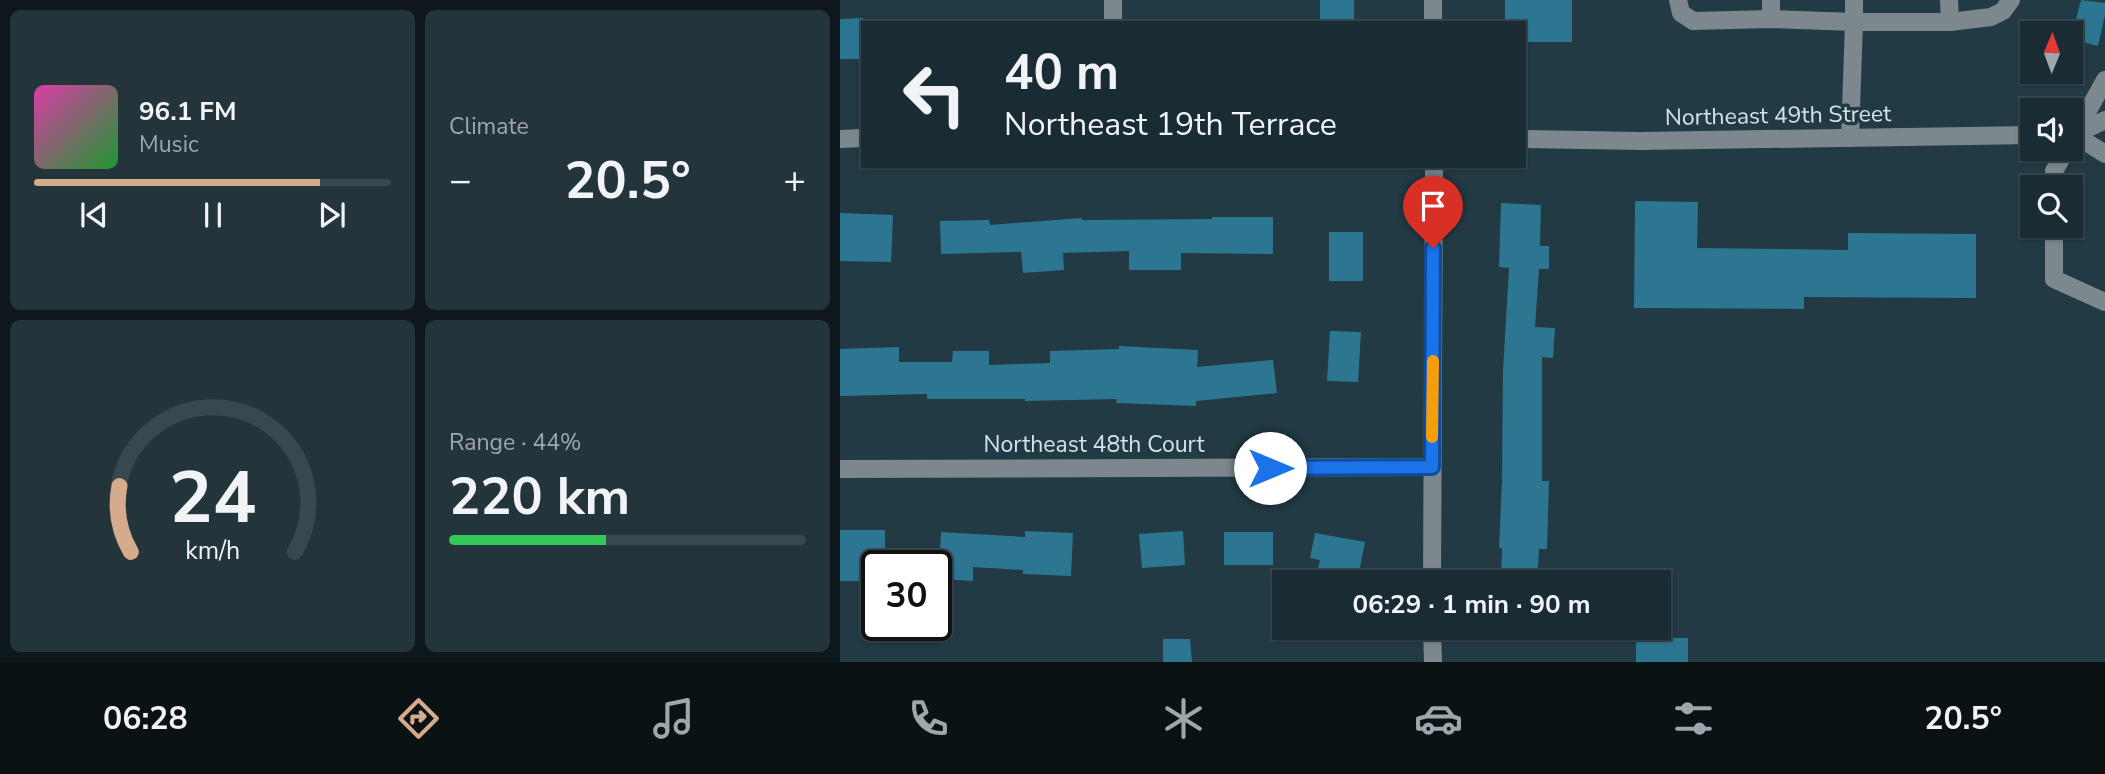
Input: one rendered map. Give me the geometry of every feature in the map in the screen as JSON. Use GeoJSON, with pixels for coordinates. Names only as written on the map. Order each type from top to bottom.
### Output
{"type":"FeatureCollection","features":[{"type":"Feature","properties":{"kind":"street"},"geometry":{"type":"LineString","coordinates":[[1113,0],[1114,21]]}},
{"type":"Feature","properties":{"kind":"street"},"geometry":{"type":"LineString","coordinates":[[1433,0],[1433,21]]}},
{"type":"Feature","properties":{"kind":"street"},"geometry":{"type":"LineString","coordinates":[[1678,0],[1681,13],[1693,21],[1771,19],[1854,22],[1950,22],[1990,17],[2003,11],[2011,0]]}},
{"type":"Feature","properties":{"kind":"street"},"geometry":{"type":"LineString","coordinates":[[1771,0],[1771,19]]}},
{"type":"Feature","properties":{"kind":"street"},"geometry":{"type":"LineString","coordinates":[[1850,138],[1854,0]]}},
{"type":"Feature","properties":{"kind":"street"},"geometry":{"type":"LineString","coordinates":[[1949,0],[1950,22]]}},
{"type":"Feature","properties":{"kind":"street"},"geometry":{"type":"LineString","coordinates":[[2083,119],[2105,80]]}},
{"type":"Feature","properties":{"kind":"street"},"geometry":{"type":"LineString","coordinates":[[2083,133],[2105,120]]}},
{"type":"Feature","properties":{"kind":"street","name":"Northeast 49th Street"},"geometry":{"type":"LineString","coordinates":[[1526,139],[1641,141],[2020,135]]}},
{"type":"Feature","properties":{"kind":"street"},"geometry":{"type":"LineString","coordinates":[[840,139],[861,138]]}},
{"type":"Feature","properties":{"kind":"street"},"geometry":{"type":"LineString","coordinates":[[2083,145],[2105,154]]}},
{"type":"Feature","properties":{"kind":"street"},"geometry":{"type":"LineString","coordinates":[[1432,570],[1433,168]]}},
{"type":"Feature","properties":{"kind":"street"},"geometry":{"type":"LineString","coordinates":[[2054,238],[2054,279],[2105,302]]}},
{"type":"Feature","properties":{"kind":"street","name":"Northeast 48th Court"},"geometry":{"type":"LineString","coordinates":[[840,469],[1432,467]]}},
{"type":"Feature","properties":{"kind":"street"},"geometry":{"type":"LineString","coordinates":[[1432,640],[1433,662]]}},
{"type":"Feature","properties":{"kind":"building"},"geometry":{"type":"Polygon","coordinates":[[[1320,0],[1354,0],[1354,21],[1320,21],[1320,0]]]}},
{"type":"Feature","properties":{"kind":"building"},"geometry":{"type":"Polygon","coordinates":[[[1505,0],[1572,0],[1572,42],[1526,42],[1526,21],[1505,21],[1505,0]]]}},
{"type":"Feature","properties":{"kind":"building"},"geometry":{"type":"Polygon","coordinates":[[[2081,0],[2105,3],[2098,46],[2083,42],[2083,21],[2076,21],[2081,0]]]}},
{"type":"Feature","properties":{"kind":"building"},"geometry":{"type":"Polygon","coordinates":[[[863,18],[861,59],[840,59],[840,19],[863,18]]]}},
{"type":"Feature","properties":{"kind":"building"},"geometry":{"type":"Polygon","coordinates":[[[1635,201],[1698,202],[1697,248],[1848,250],[1848,233],[1976,234],[1976,298],[1804,297],[1804,309],[1634,308],[1635,201]]]}},
{"type":"Feature","properties":{"kind":"building"},"geometry":{"type":"Polygon","coordinates":[[[1501,203],[1541,205],[1540,246],[1549,246],[1549,269],[1539,269],[1535,327],[1555,328],[1553,358],[1542,357],[1542,481],[1549,481],[1547,549],[1539,549],[1538,570],[1501,570],[1502,548],[1499,548],[1503,371],[1509,268],[1499,267],[1501,203]]]}},
{"type":"Feature","properties":{"kind":"building"},"geometry":{"type":"Polygon","coordinates":[[[840,213],[893,215],[891,262],[840,261],[840,213]]]}},
{"type":"Feature","properties":{"kind":"building"},"geometry":{"type":"Polygon","coordinates":[[[1273,217],[1273,254],[1181,253],[1181,270],[1129,270],[1129,251],[1063,253],[1064,270],[1023,273],[1021,252],[941,254],[940,221],[989,220],[990,225],[1082,218],[1273,217]]]}},
{"type":"Feature","properties":{"kind":"building"},"geometry":{"type":"Polygon","coordinates":[[[1329,232],[1363,232],[1363,281],[1329,281],[1329,232]]]}},
{"type":"Feature","properties":{"kind":"building"},"geometry":{"type":"Polygon","coordinates":[[[1330,331],[1361,332],[1358,382],[1327,381],[1330,331]]]}},
{"type":"Feature","properties":{"kind":"building"},"geometry":{"type":"Polygon","coordinates":[[[1119,346],[1198,350],[1197,367],[1273,360],[1277,393],[1196,401],[1196,406],[1116,403],[1117,399],[1025,401],[927,399],[927,394],[840,396],[840,349],[899,347],[899,362],[952,362],[953,351],[989,351],[989,365],[1050,363],[1050,351],[1119,349],[1119,346]]]}},
{"type":"Feature","properties":{"kind":"building"},"geometry":{"type":"Polygon","coordinates":[[[840,530],[885,530],[885,550],[861,550],[861,581],[840,581],[840,530]]]}},
{"type":"Feature","properties":{"kind":"building"},"geometry":{"type":"Polygon","coordinates":[[[1025,531],[1073,533],[1071,576],[1023,574],[1023,570],[973,567],[973,581],[952,580],[952,550],[940,550],[941,532],[1025,537],[1025,531]]]}},
{"type":"Feature","properties":{"kind":"building"},"geometry":{"type":"Polygon","coordinates":[[[1183,531],[1185,565],[1142,568],[1139,534],[1183,531]]]}},
{"type":"Feature","properties":{"kind":"building"},"geometry":{"type":"Polygon","coordinates":[[[1224,532],[1273,532],[1273,565],[1224,565],[1224,532]]]}},
{"type":"Feature","properties":{"kind":"building"},"geometry":{"type":"Polygon","coordinates":[[[1315,533],[1365,542],[1360,570],[1318,570],[1320,560],[1310,558],[1315,533]]]}},
{"type":"Feature","properties":{"kind":"building"},"geometry":{"type":"Polygon","coordinates":[[[1688,638],[1688,662],[1636,662],[1636,640],[1688,638]]]}},
{"type":"Feature","properties":{"kind":"building"},"geometry":{"type":"Polygon","coordinates":[[[1163,639],[1190,639],[1192,662],[1163,662],[1163,639]]]}},
{"type":"Feature","properties":{"kind":"slow traffic"},"geometry":{"type":"LineString","coordinates":[[1432,437],[1433,361]]}},
{"type":"Feature","properties":{"kind":"route"},"geometry":{"type":"LineString","coordinates":[[1270,468],[1432,467],[1433,248]]}}]}
